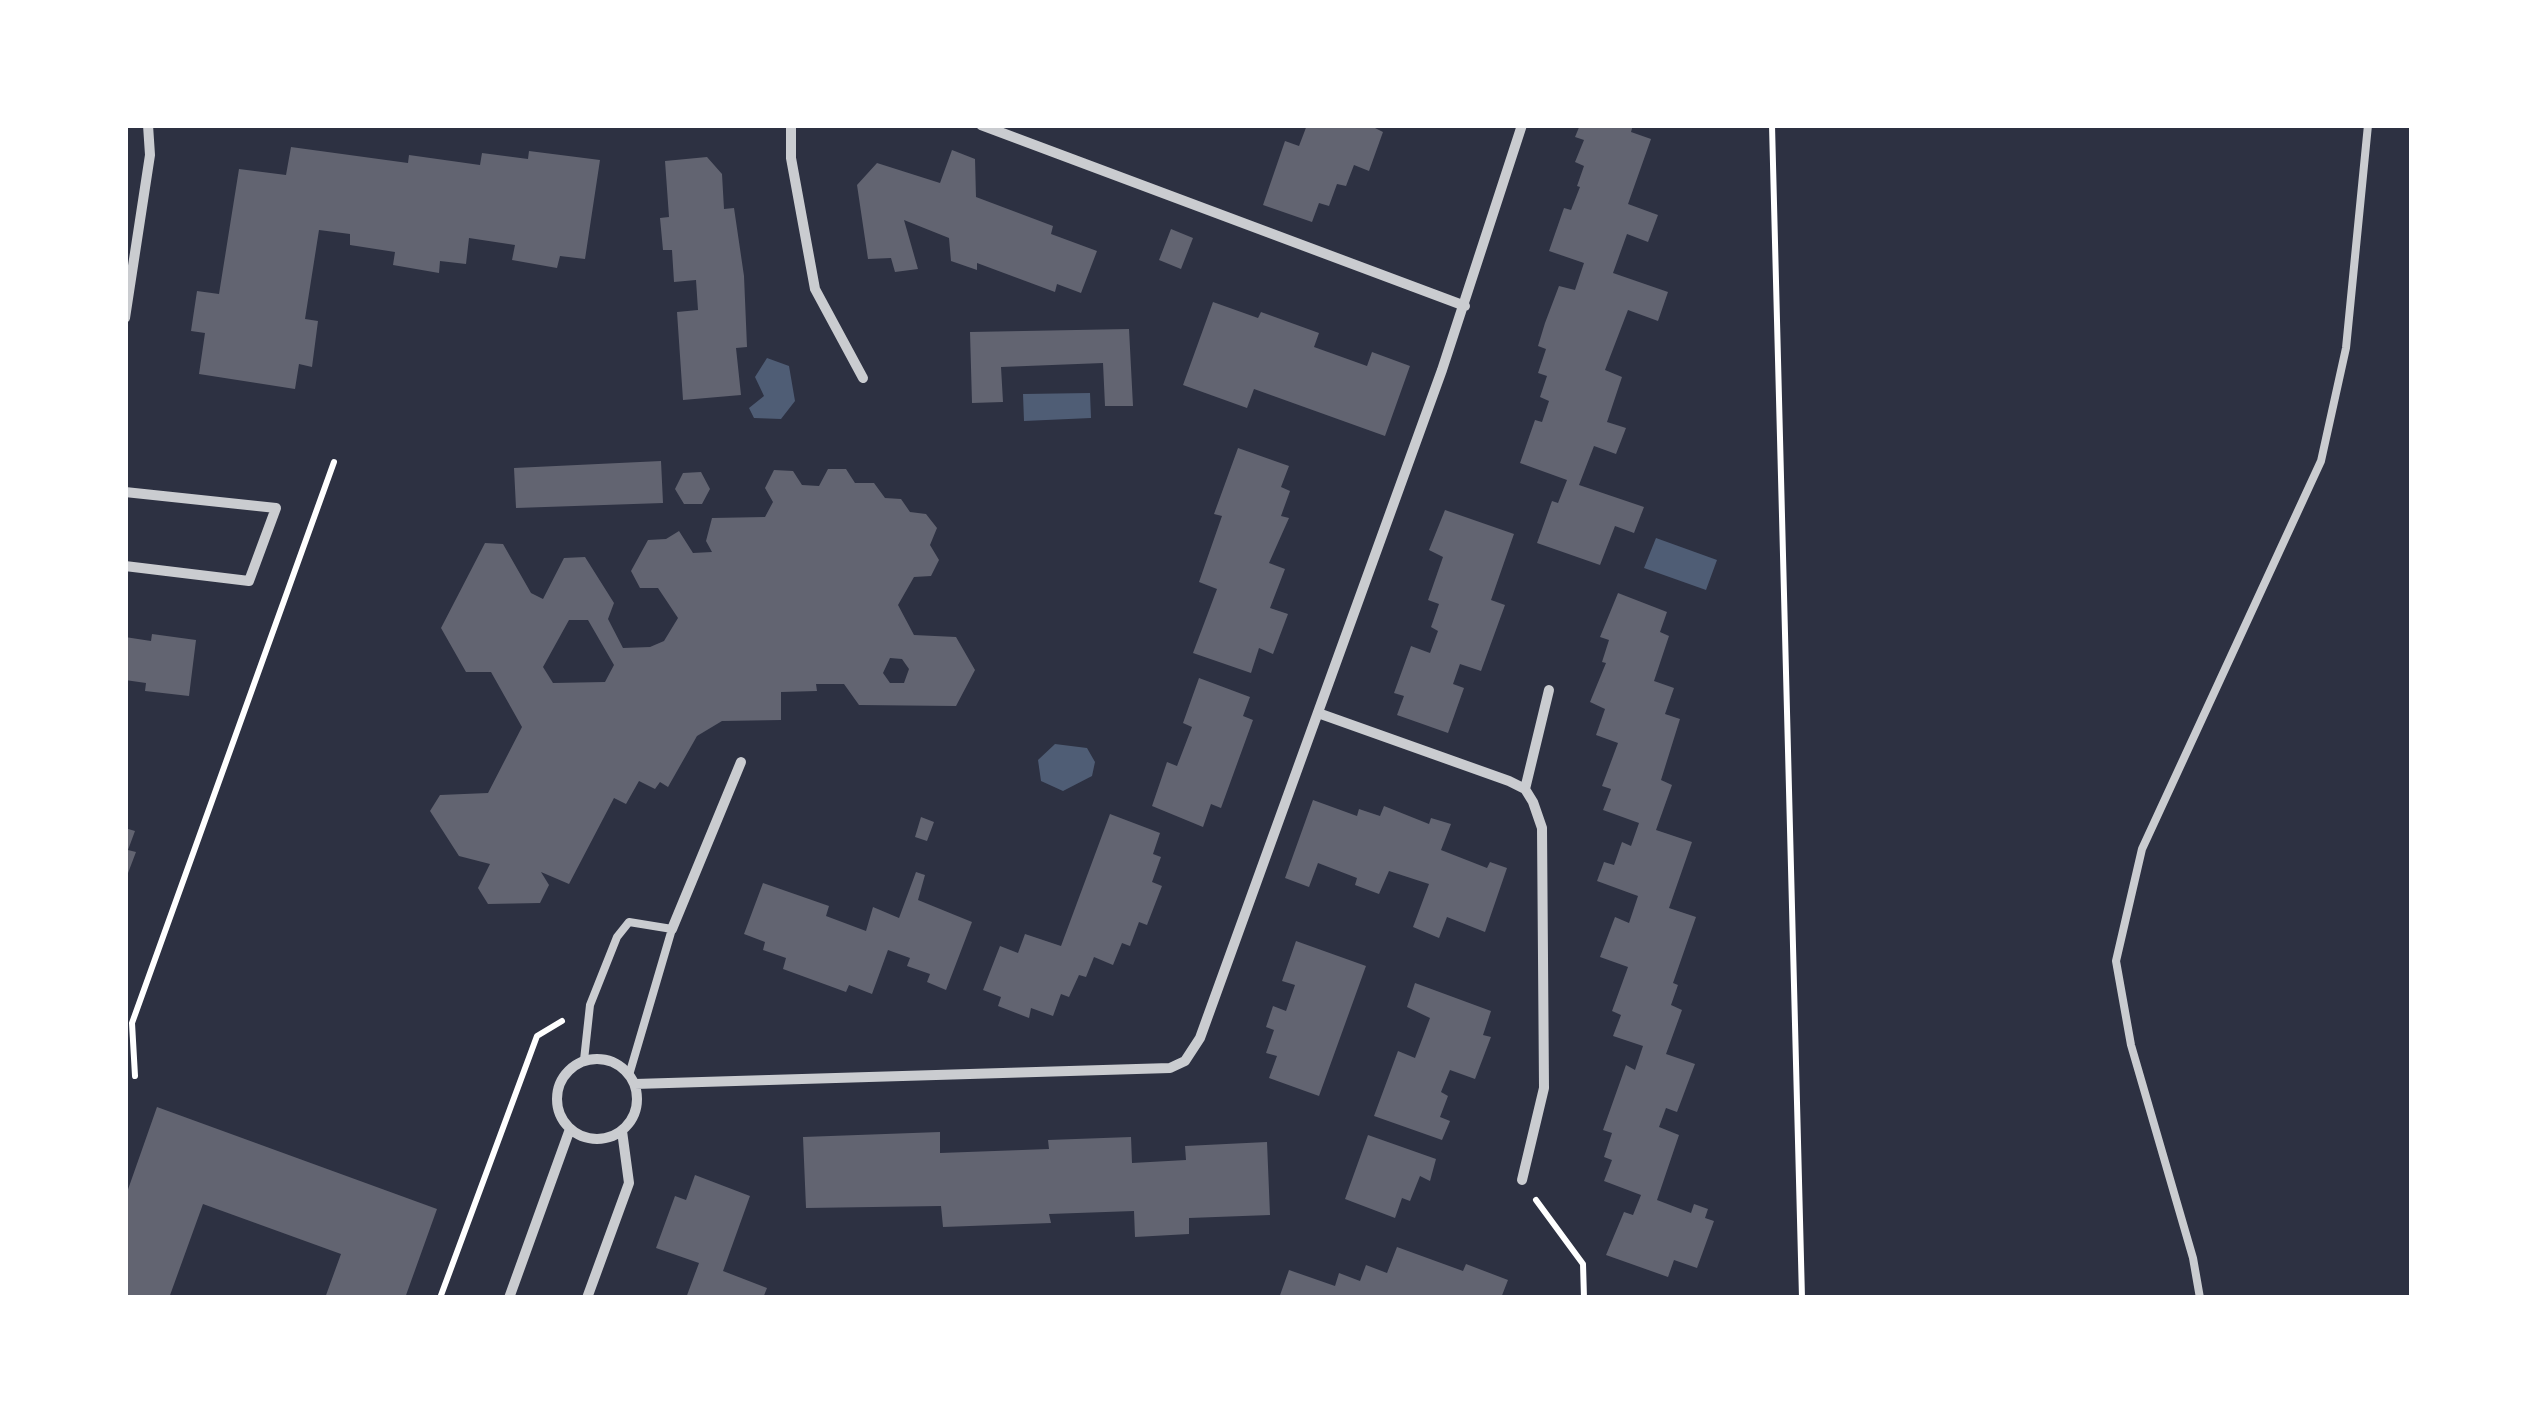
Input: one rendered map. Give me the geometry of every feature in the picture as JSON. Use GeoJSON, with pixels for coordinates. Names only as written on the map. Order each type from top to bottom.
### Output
{"type":"FeatureCollection","features":[{"type":"Feature","properties":{"kind":"street"},"geometry":{"type":"LineString","coordinates":[[125,318],[150,155],[148,125]]}},
{"type":"Feature","properties":{"kind":"street"},"geometry":{"type":"LineString","coordinates":[[791,125],[791,158],[815,289],[862,378]]}},
{"type":"Feature","properties":{"kind":"street"},"geometry":{"type":"LineString","coordinates":[[981,125],[1464,306]]}},
{"type":"Feature","properties":{"kind":"street"},"geometry":{"type":"LineString","coordinates":[[632,1079],[636,1110],[622,1130],[596,1140],[570,1129],[562,1118],[557,1091],[572,1067],[584,1060],[609,1060],[632,1079],[1170,1068],[1185,1061],[1200,1038],[1318,713],[1464,306],[1522,125]]}},
{"type":"Feature","properties":{"kind":"street"},"geometry":{"type":"LineString","coordinates":[[125,492],[276,508],[250,580],[125,566]]}},
{"type":"Feature","properties":{"kind":"street"},"geometry":{"type":"LineString","coordinates":[[1522,1180],[1544,1088],[1542,828],[1525,788],[1549,690]]}},
{"type":"Feature","properties":{"kind":"street"},"geometry":{"type":"LineString","coordinates":[[1318,713],[1525,788]]}},
{"type":"Feature","properties":{"kind":"street"},"geometry":{"type":"LineString","coordinates":[[672,929],[742,762]]}},
{"type":"Feature","properties":{"kind":"street"},"geometry":{"type":"LineString","coordinates":[[508,1298],[570,1129]]}},
{"type":"Feature","properties":{"kind":"street"},"geometry":{"type":"LineString","coordinates":[[587,1298],[629,1183],[622,1130]]}},
{"type":"Feature","properties":{"kind":"lane"},"geometry":{"type":"LineString","coordinates":[[2200,1298],[2193,1258],[2130,1045],[2116,961],[2142,850],[2321,461],[2346,348],[2368,125]]}},
{"type":"Feature","properties":{"kind":"lane"},"geometry":{"type":"LineString","coordinates":[[584,1060],[588,1018],[617,937],[629,922],[672,929],[632,1079]]}},
{"type":"Feature","properties":{"kind":"path"},"geometry":{"type":"LineString","coordinates":[[1772,125],[1802,1298]]}},
{"type":"Feature","properties":{"kind":"path"},"geometry":{"type":"LineString","coordinates":[[136,1076],[132,1023],[334,462]]}},
{"type":"Feature","properties":{"kind":"path"},"geometry":{"type":"LineString","coordinates":[[440,1298],[537,1036],[562,1022],[588,1018]]}},
{"type":"Feature","properties":{"kind":"path"},"geometry":{"type":"LineString","coordinates":[[1522,1180],[1583,1264],[1584,1298]]}},
{"type":"Feature","properties":{"kind":"water"},"geometry":{"type":"Polygon","coordinates":[[[767,358],[789,366],[795,401],[781,419],[754,418],[749,408],[764,396],[755,377],[767,358]]]}},
{"type":"Feature","properties":{"kind":"water"},"geometry":{"type":"Polygon","coordinates":[[[1090,393],[1091,418],[1024,421],[1023,394],[1090,393]]]}},
{"type":"Feature","properties":{"kind":"water"},"geometry":{"type":"Polygon","coordinates":[[[1656,538],[1717,560],[1706,590],[1644,568],[1656,538]]]}},
{"type":"Feature","properties":{"kind":"water"},"geometry":{"type":"Polygon","coordinates":[[[1055,744],[1087,748],[1095,762],[1092,776],[1063,791],[1041,781],[1038,760],[1055,744]]]}},
{"type":"Feature","properties":{"kind":"building"},"geometry":{"type":"Polygon","coordinates":[[[1307,125],[1369,125],[1383,132],[1369,171],[1354,165],[1346,186],[1337,184],[1329,206],[1319,203],[1312,222],[1263,205],[1285,141],[1299,146],[1307,125]]]}},
{"type":"Feature","properties":{"kind":"building"},"geometry":{"type":"Polygon","coordinates":[[[1580,125],[1633,125],[1631,132],[1651,139],[1628,204],[1658,215],[1648,242],[1627,234],[1613,273],[1668,292],[1658,321],[1628,310],[1605,370],[1622,377],[1607,422],[1626,428],[1616,454],[1594,446],[1579,485],[1644,507],[1634,533],[1615,526],[1600,565],[1537,543],[1552,501],[1558,503],[1567,480],[1520,463],[1535,420],[1542,422],[1549,401],[1540,397],[1547,376],[1538,373],[1546,349],[1538,346],[1545,323],[1559,286],[1575,290],[1584,263],[1549,251],[1564,208],[1571,210],[1580,187],[1577,186],[1584,166],[1575,162],[1584,140],[1575,137],[1580,125]]]}},
{"type":"Feature","properties":{"kind":"building"},"geometry":{"type":"Polygon","coordinates":[[[291,147],[408,163],[409,155],[480,165],[482,153],[528,159],[529,151],[600,160],[585,259],[560,256],[557,268],[512,260],[515,245],[469,238],[466,264],[440,261],[439,273],[393,265],[395,252],[350,245],[350,234],[319,230],[305,319],[318,321],[312,367],[299,364],[295,389],[199,374],[205,333],[191,331],[197,291],[219,294],[239,169],[286,175],[291,147]]]}},
{"type":"Feature","properties":{"kind":"building"},"geometry":{"type":"Polygon","coordinates":[[[952,150],[975,159],[976,197],[1053,226],[1051,234],[1097,251],[1081,293],[1057,284],[1055,292],[977,263],[977,270],[951,261],[949,238],[904,220],[918,269],[895,272],[891,258],[868,259],[857,185],[877,163],[940,183],[952,150]]]}},
{"type":"Feature","properties":{"kind":"building"},"geometry":{"type":"Polygon","coordinates":[[[707,157],[722,174],[724,209],[734,208],[744,276],[747,347],[736,348],[741,395],[683,400],[677,312],[698,310],[696,280],[674,282],[672,250],[663,250],[660,218],[669,217],[665,161],[707,157]]]}},
{"type":"Feature","properties":{"kind":"building"},"geometry":{"type":"Polygon","coordinates":[[[1171,229],[1193,238],[1181,269],[1159,260],[1171,229]]]}},
{"type":"Feature","properties":{"kind":"building"},"geometry":{"type":"Polygon","coordinates":[[[1213,302],[1258,318],[1261,312],[1319,333],[1314,347],[1367,366],[1372,352],[1410,366],[1385,436],[1254,389],[1247,408],[1183,385],[1213,302]]]}},
{"type":"Feature","properties":{"kind":"building"},"geometry":{"type":"Polygon","coordinates":[[[1129,329],[1133,406],[1105,406],[1103,363],[1001,367],[1003,402],[972,403],[970,332],[1129,329]]]}},
{"type":"Feature","properties":{"kind":"building"},"geometry":{"type":"Polygon","coordinates":[[[1238,448],[1289,466],[1281,487],[1290,491],[1281,516],[1289,518],[1269,563],[1285,569],[1270,608],[1288,614],[1273,654],[1259,648],[1251,673],[1193,653],[1217,589],[1199,582],[1222,516],[1214,514],[1238,448]]]}},
{"type":"Feature","properties":{"kind":"building"},"geometry":{"type":"Polygon","coordinates":[[[661,461],[663,503],[516,508],[514,468],[661,461]]]}},
{"type":"Feature","properties":{"kind":"building"},"geometry":{"type":"Polygon","coordinates":[[[828,469],[846,469],[855,483],[874,483],[885,498],[901,499],[910,512],[926,514],[937,528],[930,545],[939,560],[931,576],[914,577],[898,605],[914,635],[956,637],[975,670],[956,706],[859,705],[844,684],[816,684],[817,691],[781,692],[781,720],[722,721],[697,736],[668,787],[660,782],[655,789],[639,781],[626,804],[614,798],[569,884],[541,872],[549,885],[540,903],[488,904],[478,888],[490,864],[459,856],[430,811],[440,795],[488,793],[522,727],[491,672],[466,672],[441,628],[485,543],[503,544],[531,593],[543,599],[564,558],[585,557],[614,603],[608,619],[623,648],[650,647],[664,641],[678,618],[658,588],[640,588],[631,571],[648,540],[666,539],[679,531],[693,553],[712,552],[706,541],[712,518],[765,517],[773,502],[765,488],[774,470],[793,471],[802,485],[819,486],[828,469]],[[569,620],[543,667],[553,683],[605,682],[614,665],[588,620],[569,620]],[[890,658],[883,673],[890,683],[904,683],[909,669],[902,659],[890,658]]]}},
{"type":"Feature","properties":{"kind":"building"},"geometry":{"type":"Polygon","coordinates":[[[701,472],[710,489],[702,504],[684,504],[675,489],[683,473],[701,472]]]}},
{"type":"Feature","properties":{"kind":"building"},"geometry":{"type":"Polygon","coordinates":[[[1445,510],[1514,534],[1491,600],[1505,605],[1481,671],[1460,664],[1453,684],[1464,688],[1448,733],[1397,715],[1404,696],[1394,693],[1411,646],[1430,653],[1438,631],[1431,627],[1439,604],[1428,600],[1443,557],[1429,550],[1445,510]]]}},
{"type":"Feature","properties":{"kind":"building"},"geometry":{"type":"Polygon","coordinates":[[[1618,593],[1667,612],[1660,632],[1669,636],[1654,681],[1674,688],[1665,714],[1680,719],[1661,780],[1672,785],[1656,830],[1692,842],[1669,908],[1696,917],[1673,983],[1678,985],[1671,1005],[1682,1010],[1666,1054],[1695,1064],[1677,1112],[1666,1108],[1659,1127],[1679,1135],[1657,1200],[1691,1213],[1694,1204],[1708,1209],[1705,1218],[1714,1221],[1697,1268],[1674,1260],[1668,1277],[1606,1255],[1624,1212],[1633,1215],[1641,1195],[1604,1181],[1612,1160],[1604,1157],[1612,1133],[1603,1130],[1626,1065],[1635,1070],[1643,1046],[1613,1036],[1621,1015],[1612,1011],[1628,967],[1600,957],[1615,917],[1629,923],[1638,896],[1597,881],[1604,862],[1614,865],[1622,842],[1631,846],[1639,823],[1603,810],[1611,789],[1602,786],[1618,743],[1596,735],[1605,709],[1590,702],[1606,663],[1602,662],[1609,640],[1600,637],[1618,593]]]}},
{"type":"Feature","properties":{"kind":"building"},"geometry":{"type":"Polygon","coordinates":[[[152,634],[196,640],[189,696],[145,691],[146,683],[125,680],[125,637],[151,641],[152,634]]]}},
{"type":"Feature","properties":{"kind":"building"},"geometry":{"type":"Polygon","coordinates":[[[1199,678],[1250,697],[1243,716],[1253,720],[1221,808],[1211,804],[1203,827],[1152,806],[1167,762],[1177,766],[1192,727],[1183,723],[1199,678]]]}},
{"type":"Feature","properties":{"kind":"building"},"geometry":{"type":"Polygon","coordinates":[[[1313,800],[1357,816],[1359,809],[1380,816],[1384,806],[1429,824],[1431,818],[1451,824],[1441,850],[1487,868],[1490,862],[1507,868],[1485,932],[1447,917],[1439,938],[1413,927],[1429,884],[1389,871],[1379,894],[1355,885],[1357,878],[1318,863],[1309,887],[1285,878],[1313,800]]]}},
{"type":"Feature","properties":{"kind":"building"},"geometry":{"type":"Polygon","coordinates":[[[1110,814],[1160,833],[1153,854],[1161,857],[1152,882],[1162,886],[1147,925],[1139,922],[1130,946],[1122,943],[1113,965],[1094,957],[1086,977],[1079,975],[1069,997],[1061,994],[1053,1016],[1031,1008],[1029,1018],[998,1006],[1001,997],[983,990],[1000,946],[1018,953],[1025,934],[1061,946],[1110,814]]]}},
{"type":"Feature","properties":{"kind":"building"},"geometry":{"type":"Polygon","coordinates":[[[921,817],[934,822],[927,841],[915,837],[921,817]]]}},
{"type":"Feature","properties":{"kind":"building"},"geometry":{"type":"Polygon","coordinates":[[[125,828],[135,831],[128,850],[136,852],[125,881],[125,828]]]}},
{"type":"Feature","properties":{"kind":"building"},"geometry":{"type":"Polygon","coordinates":[[[916,872],[925,875],[918,900],[972,922],[946,990],[927,982],[930,974],[907,966],[910,958],[888,950],[872,994],[849,985],[846,992],[783,969],[786,958],[763,950],[765,942],[744,934],[763,883],[829,906],[826,916],[866,931],[873,907],[899,918],[916,872]]]}},
{"type":"Feature","properties":{"kind":"building"},"geometry":{"type":"Polygon","coordinates":[[[1296,941],[1366,966],[1319,1096],[1269,1078],[1277,1056],[1266,1053],[1274,1030],[1266,1027],[1273,1006],[1286,1011],[1295,985],[1282,981],[1296,941]]]}},
{"type":"Feature","properties":{"kind":"building"},"geometry":{"type":"Polygon","coordinates":[[[1415,983],[1491,1011],[1483,1035],[1491,1037],[1475,1079],[1450,1070],[1441,1092],[1448,1096],[1440,1117],[1450,1121],[1442,1140],[1374,1116],[1398,1051],[1415,1058],[1430,1018],[1407,1007],[1415,983]]]}},
{"type":"Feature","properties":{"kind":"building"},"geometry":{"type":"Polygon","coordinates":[[[157,1107],[437,1209],[405,1298],[325,1298],[341,1254],[203,1204],[169,1298],[125,1298],[125,1198],[157,1107]]]}},
{"type":"Feature","properties":{"kind":"building"},"geometry":{"type":"Polygon","coordinates":[[[940,1132],[940,1153],[1049,1149],[1048,1140],[1131,1137],[1132,1163],[1186,1160],[1185,1146],[1267,1142],[1270,1215],[1189,1218],[1189,1234],[1135,1237],[1134,1211],[1049,1214],[1051,1223],[943,1227],[941,1206],[806,1208],[803,1137],[940,1132]]]}},
{"type":"Feature","properties":{"kind":"building"},"geometry":{"type":"Polygon","coordinates":[[[1368,1135],[1436,1159],[1430,1181],[1420,1176],[1410,1201],[1402,1198],[1395,1218],[1345,1199],[1368,1135]]]}},
{"type":"Feature","properties":{"kind":"building"},"geometry":{"type":"Polygon","coordinates":[[[695,1175],[750,1196],[723,1271],[767,1288],[763,1298],[686,1298],[699,1263],[656,1248],[675,1196],[686,1200],[695,1175]]]}},
{"type":"Feature","properties":{"kind":"building"},"geometry":{"type":"Polygon","coordinates":[[[1397,1247],[1463,1271],[1466,1264],[1508,1280],[1501,1298],[1279,1298],[1289,1270],[1335,1286],[1339,1273],[1360,1281],[1366,1265],[1387,1273],[1397,1247]]]}}]}
